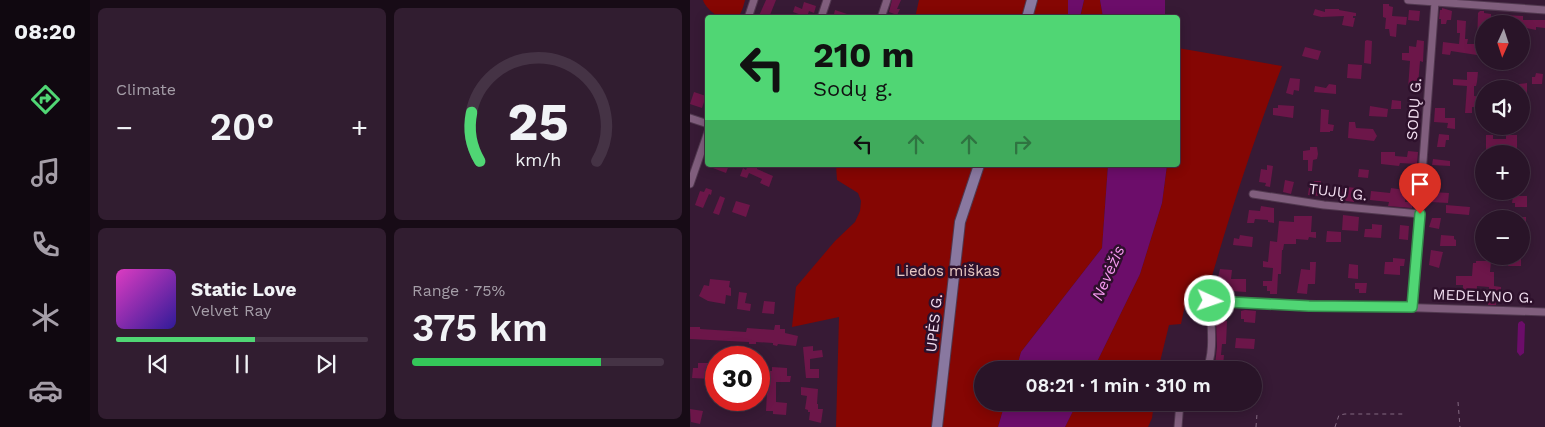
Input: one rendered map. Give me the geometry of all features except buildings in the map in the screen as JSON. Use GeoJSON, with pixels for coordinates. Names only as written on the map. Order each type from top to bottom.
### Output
{"type":"FeatureCollection","features":[{"type":"Feature","properties":{"kind":"main road"},"geometry":{"type":"LineString","coordinates":[[1028,15],[1032,0]]}},
{"type":"Feature","properties":{"kind":"main road","name":"UPĖS G."},"geometry":{"type":"LineString","coordinates":[[938,427],[960,222],[977,167]]}},
{"type":"Feature","properties":{"kind":"street"},"geometry":{"type":"LineString","coordinates":[[749,15],[754,0]]}},
{"type":"Feature","properties":{"kind":"street"},"geometry":{"type":"LineString","coordinates":[[822,15],[827,0]]}},
{"type":"Feature","properties":{"kind":"street"},"geometry":{"type":"LineString","coordinates":[[882,15],[887,0]]}},
{"type":"Feature","properties":{"kind":"street"},"geometry":{"type":"LineString","coordinates":[[1408,0],[1545,10]]}},
{"type":"Feature","properties":{"kind":"street","name":"SODŲ G."},"geometry":{"type":"LineString","coordinates":[[1412,307],[1435,2]]}},
{"type":"Feature","properties":{"kind":"street"},"geometry":{"type":"LineString","coordinates":[[690,118],[705,123]]}},
{"type":"Feature","properties":{"kind":"street"},"geometry":{"type":"LineString","coordinates":[[690,184],[705,141]]}},
{"type":"Feature","properties":{"kind":"street","name":"TUJŲ G."},"geometry":{"type":"LineString","coordinates":[[1253,194],[1324,205],[1420,214]]}},
{"type":"Feature","properties":{"kind":"street","name":"MEDELYNO G."},"geometry":{"type":"LineString","coordinates":[[1209,361],[1210,301],[1545,312]]}},
{"type":"Feature","properties":{"kind":"street"},"geometry":{"type":"LineString","coordinates":[[1178,427],[1179,411]]}},
{"type":"Feature","properties":{"kind":"path"},"geometry":{"type":"LineString","coordinates":[[1458,402],[1460,427]]}},
{"type":"Feature","properties":{"kind":"path"},"geometry":{"type":"LineString","coordinates":[[1256,427],[1257,414]]}},
{"type":"Feature","properties":{"kind":"path"},"geometry":{"type":"LineString","coordinates":[[1335,427],[1339,415],[1405,414]]}},
{"type":"Feature","properties":{"kind":"green space"},"geometry":{"type":"Polygon","coordinates":[[[703,0],[745,0],[739,15],[716,15],[705,5],[703,0]]]}},
{"type":"Feature","properties":{"kind":"green space"},"geometry":{"type":"Polygon","coordinates":[[[919,0],[1068,0],[1068,15],[916,15],[919,0]]]}},
{"type":"Feature","properties":{"kind":"green space"},"geometry":{"type":"Polygon","coordinates":[[[1084,0],[1100,0],[1103,15],[1081,15],[1084,0]]]}},
{"type":"Feature","properties":{"kind":"green space"},"geometry":{"type":"Polygon","coordinates":[[[1180,48],[1282,66],[1241,182],[1205,300],[1186,300],[1181,324],[1169,325],[1160,361],[1097,361],[1140,274],[1162,203],[1167,167],[1180,167],[1180,48]]]}},
{"type":"Feature","properties":{"kind":"green space","name":"Liedos miškas"},"geometry":{"type":"Polygon","coordinates":[[[836,167],[1108,167],[1102,248],[1021,352],[1018,361],[974,361],[974,411],[1003,411],[998,427],[836,427],[839,317],[792,327],[796,287],[835,241],[855,222],[860,211],[861,201],[858,193],[837,180],[836,167]]]}},
{"type":"Feature","properties":{"kind":"green space"},"geometry":{"type":"Polygon","coordinates":[[[1073,411],[1153,411],[1148,427],[1065,427],[1073,411]]]}},
{"type":"Feature","properties":{"kind":"water"},"geometry":{"type":"Polygon","coordinates":[[[1068,0],[1084,0],[1080,15],[1068,15],[1068,0]]]}},
{"type":"Feature","properties":{"kind":"water"},"geometry":{"type":"Polygon","coordinates":[[[1100,0],[1165,0],[1165,15],[1103,15],[1100,0]]]}},
{"type":"Feature","properties":{"kind":"water","name":"Nevėžis"},"geometry":{"type":"Polygon","coordinates":[[[1108,167],[1167,167],[1162,203],[1140,274],[1097,361],[1018,361],[1021,352],[1102,248],[1108,167]]]}},
{"type":"Feature","properties":{"kind":"water"},"geometry":{"type":"Polygon","coordinates":[[[1522,321],[1525,324],[1524,353],[1520,356],[1517,352],[1518,324],[1522,321]]]}},
{"type":"Feature","properties":{"kind":"water"},"geometry":{"type":"Polygon","coordinates":[[[1002,411],[1073,411],[1065,427],[998,427],[1002,411]]]}},
{"type":"Feature","properties":{"kind":"route"},"geometry":{"type":"LineString","coordinates":[[1210,301],[1309,306],[1412,307],[1420,214]]}}]}
